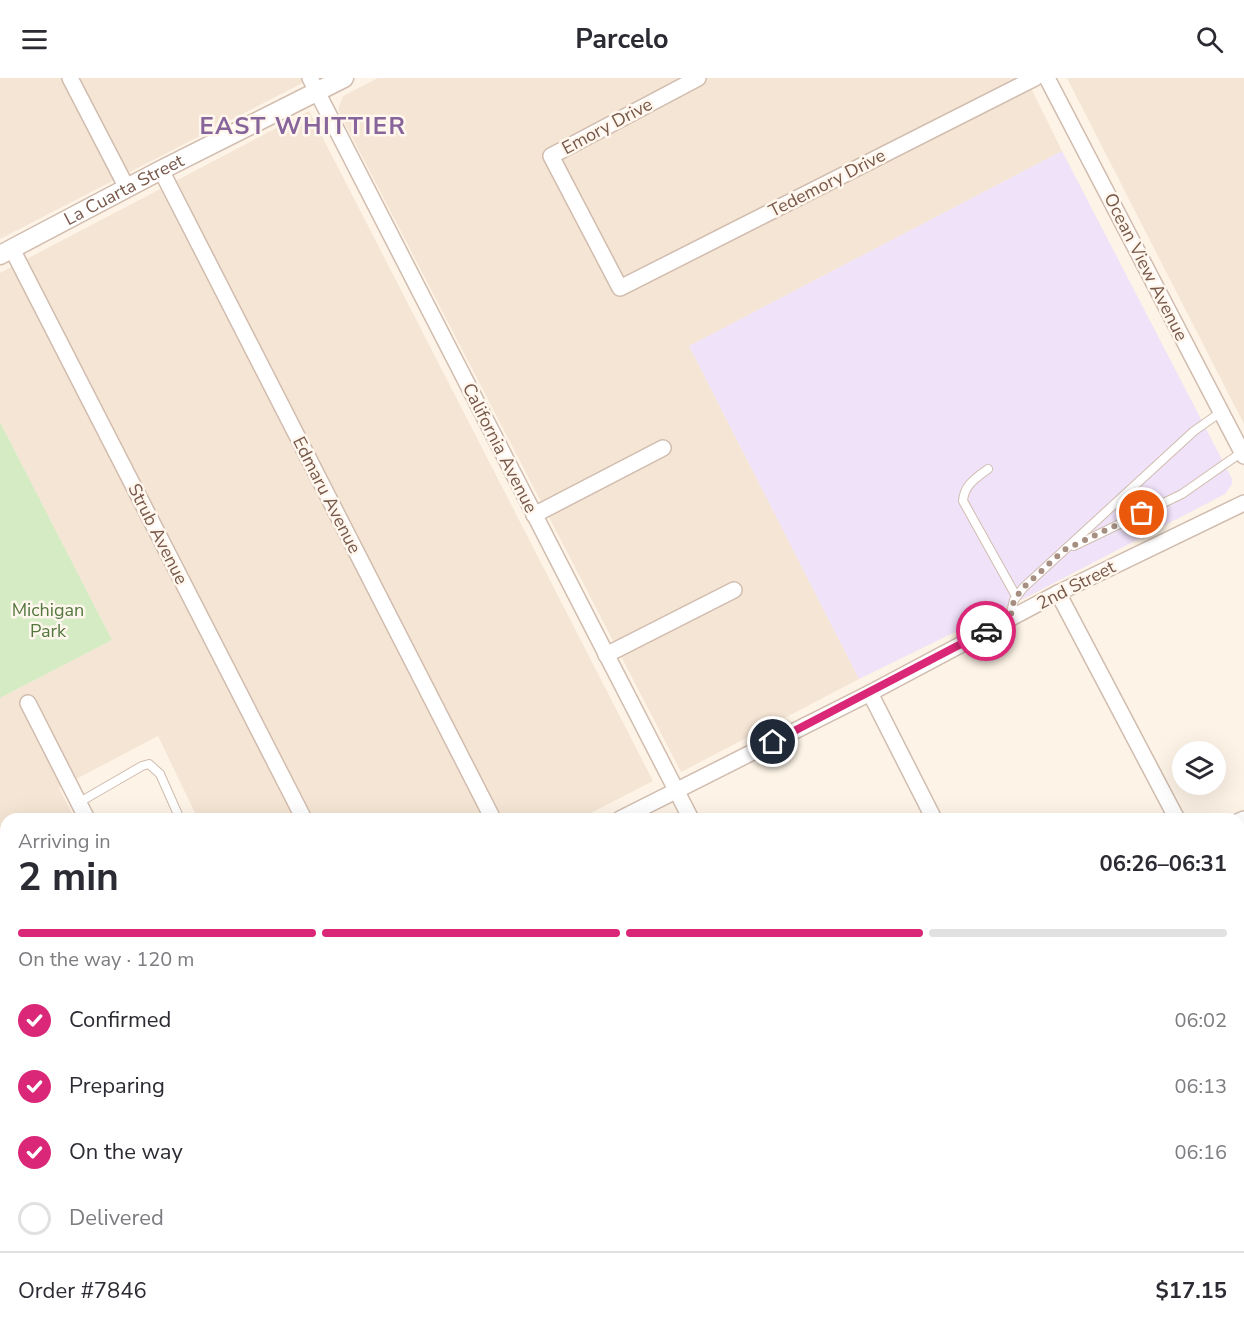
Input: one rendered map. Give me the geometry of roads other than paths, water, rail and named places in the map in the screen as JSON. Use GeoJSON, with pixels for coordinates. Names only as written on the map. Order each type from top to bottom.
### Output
{"type":"FeatureCollection","features":[{"type":"Feature","properties":{"kind":"street"},"geometry":{"type":"LineString","coordinates":[[70,78],[127,188]]}},
{"type":"Feature","properties":{"kind":"street","name":"La Cuarta Street"},"geometry":{"type":"LineString","coordinates":[[6,252],[161,170],[313,85],[344,78]]}},
{"type":"Feature","properties":{"kind":"street","name":"Emory Drive"},"geometry":{"type":"LineString","coordinates":[[620,288],[551,156],[698,78]]}},
{"type":"Feature","properties":{"kind":"street","name":"Tedemory Drive"},"geometry":{"type":"LineString","coordinates":[[620,288],[1035,78]]}},
{"type":"Feature","properties":{"kind":"street","name":"Ocean View Avenue"},"geometry":{"type":"LineString","coordinates":[[1047,78],[1243,454]]}},
{"type":"Feature","properties":{"kind":"street","name":"California Avenue"},"geometry":{"type":"LineString","coordinates":[[313,85],[687,813]]}},
{"type":"Feature","properties":{"kind":"street","name":"Edmaru Avenue"},"geometry":{"type":"LineString","coordinates":[[161,170],[490,813]]}},
{"type":"Feature","properties":{"kind":"street","name":"Strub Avenue"},"geometry":{"type":"LineString","coordinates":[[6,252],[301,813]]}},
{"type":"Feature","properties":{"kind":"street"},"geometry":{"type":"LineString","coordinates":[[534,515],[663,448]]}},
{"type":"Feature","properties":{"kind":"street","name":"2nd Street"},"geometry":{"type":"LineString","coordinates":[[632,813],[870,693],[1059,593],[1244,503]]}},
{"type":"Feature","properties":{"kind":"street"},"geometry":{"type":"LineString","coordinates":[[606,655],[734,590]]}},
{"type":"Feature","properties":{"kind":"street"},"geometry":{"type":"LineString","coordinates":[[1059,593],[1174,813]]}},
{"type":"Feature","properties":{"kind":"street"},"geometry":{"type":"LineString","coordinates":[[870,693],[931,813]]}},
{"type":"Feature","properties":{"kind":"street"},"geometry":{"type":"LineString","coordinates":[[28,703],[84,813]]}},
{"type":"Feature","properties":{"kind":"lane"},"geometry":{"type":"LineString","coordinates":[[1010,619],[1014,600],[1023,588],[1194,431],[1221,412]]}},
{"type":"Feature","properties":{"kind":"lane"},"geometry":{"type":"LineString","coordinates":[[1064,550],[1182,494],[1243,454]]}},
{"type":"Feature","properties":{"kind":"lane"},"geometry":{"type":"LineString","coordinates":[[988,469],[967,486],[963,493],[963,501],[1016,596]]}},
{"type":"Feature","properties":{"kind":"lane"},"geometry":{"type":"LineString","coordinates":[[78,802],[149,764],[160,774],[177,813]]}},
{"type":"Feature","properties":{"kind":"district","name":"EAST WHITTIER"},"geometry":{"type":"Point","coordinates":[303,126]}},
{"type":"Feature","properties":{"kind":"park label","name":"Michigan Park"},"geometry":{"type":"Point","coordinates":[48,620]}}]}
